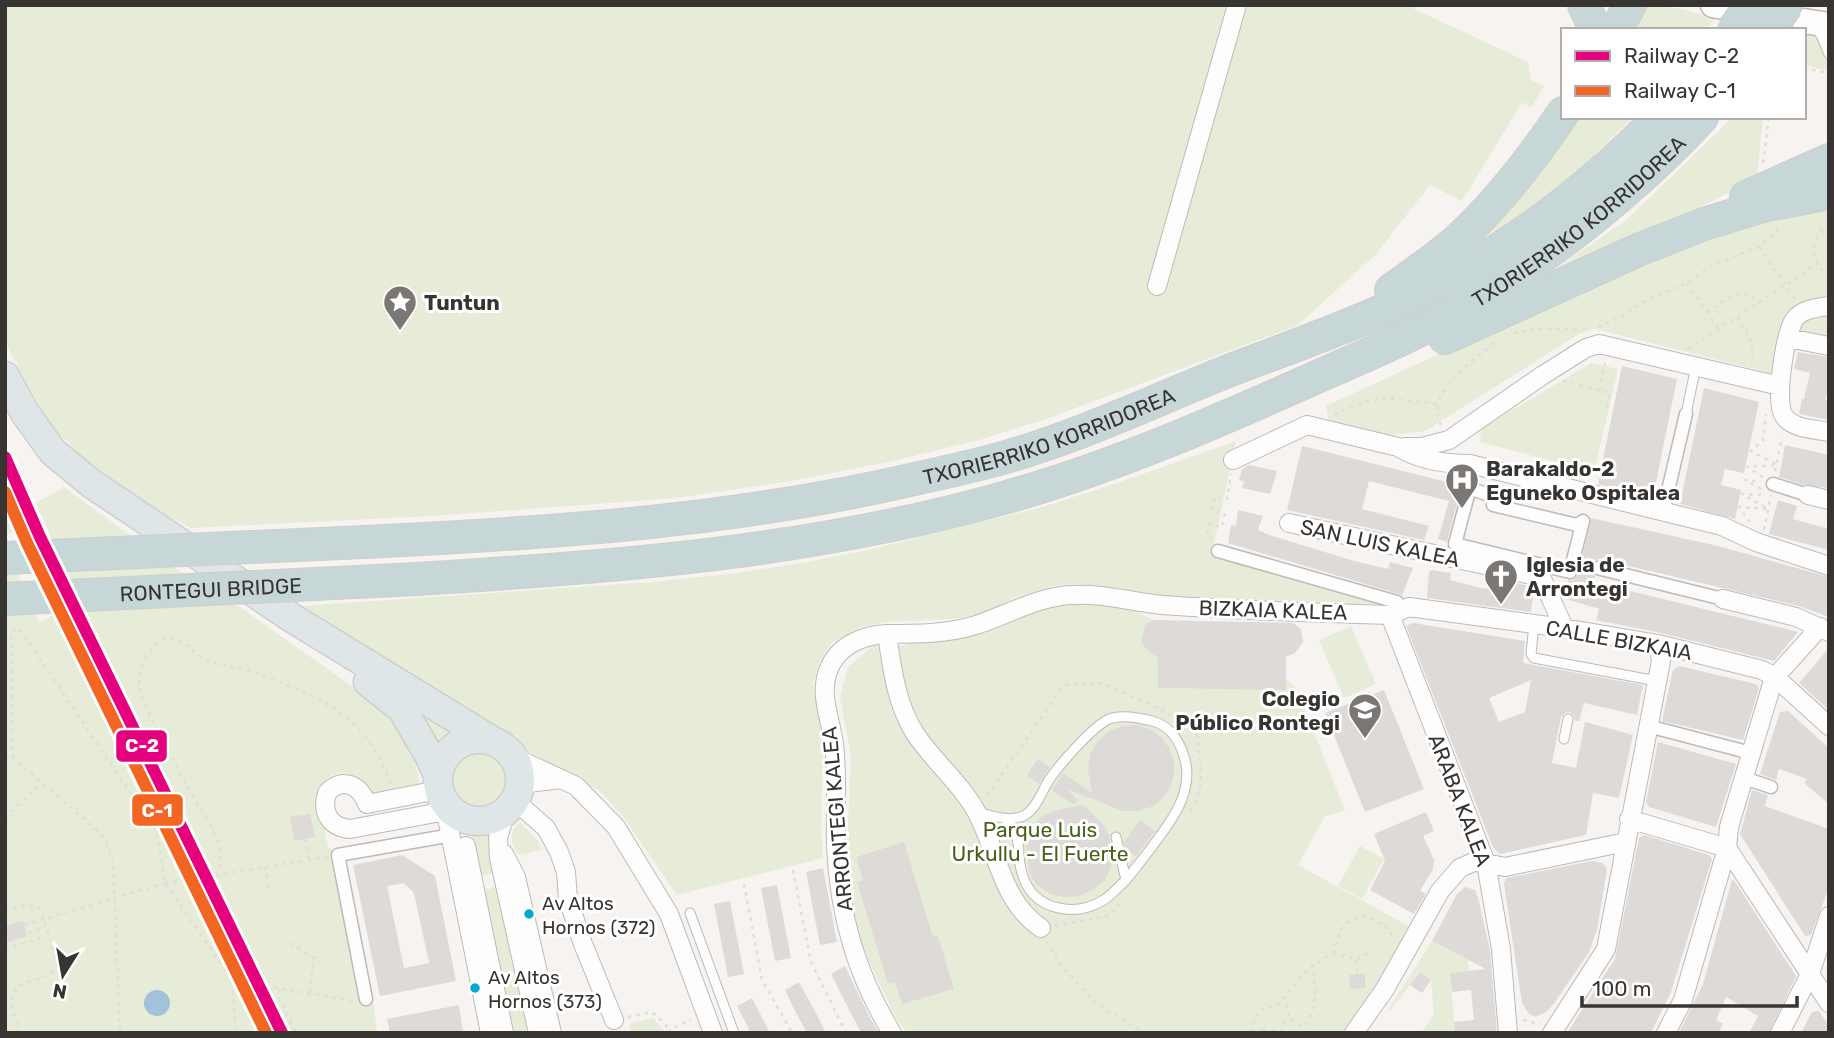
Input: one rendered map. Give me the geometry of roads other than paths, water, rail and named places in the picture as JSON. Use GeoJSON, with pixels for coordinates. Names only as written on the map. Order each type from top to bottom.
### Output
{"type":"FeatureCollection","features":[{"type":"Feature","properties":{"kind":"highway"},"geometry":{"type":"LineString","coordinates":[[1584,5],[1594,28]]}},
{"type":"Feature","properties":{"kind":"highway"},"geometry":{"type":"LineString","coordinates":[[1617,28],[1630,5]]}},
{"type":"Feature","properties":{"kind":"highway"},"geometry":{"type":"LineString","coordinates":[[1775,28],[1807,18]]}},
{"type":"Feature","properties":{"kind":"highway"},"geometry":{"type":"LineString","coordinates":[[1310,340],[1377,300],[1464,234],[1497,198],[1561,116]]}},
{"type":"Feature","properties":{"kind":"highway","name":"TXORIERRIKO KORRIDOREA"},"geometry":{"type":"LineString","coordinates":[[364,542],[621,526],[763,509],[891,485],[1042,446],[1405,300],[1499,249],[1535,226],[1663,128],[1695,119]]}},
{"type":"Feature","properties":{"kind":"highway","name":"TXORIERRIKO KORRIDOREA"},"geometry":{"type":"LineString","coordinates":[[417,579],[656,562],[768,548],[898,524],[1003,498],[1083,473],[1140,452],[1335,369],[1466,306],[1516,274],[1604,210],[1663,128]]}},
{"type":"Feature","properties":{"kind":"highway"},"geometry":{"type":"LineString","coordinates":[[1638,250],[1672,229],[1829,160]]}},
{"type":"Feature","properties":{"kind":"highway"},"geometry":{"type":"LineString","coordinates":[[1335,369],[1383,364],[1638,250],[1704,224],[1762,206],[1829,193]]}},
{"type":"Feature","properties":{"kind":"highway","name":"RONTEGUI BRIDGE"},"geometry":{"type":"LineString","coordinates":[[5,558],[364,542]]}},
{"type":"Feature","properties":{"kind":"highway","name":"RONTEGUI BRIDGE"},"geometry":{"type":"LineString","coordinates":[[5,599],[417,579]]}},
{"type":"Feature","properties":{"kind":"main road"},"geometry":{"type":"LineString","coordinates":[[5,376],[25,413],[53,452],[92,484],[292,618],[504,747],[514,757],[519,770],[514,799],[494,818],[480,821],[466,819],[445,805],[430,757],[402,709],[292,618]]}},
{"type":"Feature","properties":{"kind":"main road"},"geometry":{"type":"LineString","coordinates":[[445,805],[440,764],[456,746],[467,740],[491,740]]}},
{"type":"Feature","properties":{"kind":"street"},"geometry":{"type":"LineString","coordinates":[[1157,286],[1237,5]]}},
{"type":"Feature","properties":{"kind":"street"},"geometry":{"type":"LineString","coordinates":[[1829,306],[1804,312],[1795,319],[1788,338],[1780,386],[1780,408],[1784,418],[1795,425],[1829,432]]}},
{"type":"Feature","properties":{"kind":"street"},"geometry":{"type":"LineString","coordinates":[[1788,338],[1829,346]]}},
{"type":"Feature","properties":{"kind":"street"},"geometry":{"type":"LineString","coordinates":[[1233,460],[1307,425],[1398,447],[1422,447],[1586,348],[1599,344],[1780,386]]}},
{"type":"Feature","properties":{"kind":"street"},"geometry":{"type":"LineString","coordinates":[[1663,512],[1686,414]]}},
{"type":"Feature","properties":{"kind":"street"},"geometry":{"type":"LineString","coordinates":[[1445,432],[1451,452],[1469,464],[1722,526],[1756,542],[1829,565]]}},
{"type":"Feature","properties":{"kind":"street"},"geometry":{"type":"LineString","coordinates":[[1398,447],[1410,454],[1449,464],[1469,464]]}},
{"type":"Feature","properties":{"kind":"street"},"geometry":{"type":"LineString","coordinates":[[1773,484],[1829,500]]}},
{"type":"Feature","properties":{"kind":"street"},"geometry":{"type":"LineString","coordinates":[[1463,486],[1495,497],[1493,505],[1577,525],[1583,521],[1570,572],[1455,544],[1468,495],[1463,486]]}},
{"type":"Feature","properties":{"kind":"street","name":"SAN LUIS KALEA"},"geometry":{"type":"LineString","coordinates":[[1289,523],[1532,575],[1543,581],[1563,628]]}},
{"type":"Feature","properties":{"kind":"street","name":"BIZKAIA KALEA"},"geometry":{"type":"LineString","coordinates":[[1218,551],[1394,608]]}},
{"type":"Feature","properties":{"kind":"street"},"geometry":{"type":"LineString","coordinates":[[1597,568],[1796,617],[1824,629],[1774,677],[1729,827],[1727,848],[1683,1000],[1666,1033]]}},
{"type":"Feature","properties":{"kind":"street","name":"ARRONTEGI KALEA"},"geometry":{"type":"LineString","coordinates":[[892,1033],[878,1010],[851,947],[839,894],[834,745],[824,695],[828,668],[839,653],[868,635],[938,634],[998,617],[1033,603],[1070,595],[1109,596],[1157,604]]}},
{"type":"Feature","properties":{"kind":"street","name":"BIZKAIA KALEA"},"geometry":{"type":"LineString","coordinates":[[1157,604],[1394,608]]}},
{"type":"Feature","properties":{"kind":"street","name":"CALLE BIZKAIA"},"geometry":{"type":"LineString","coordinates":[[1394,608],[1409,607],[1534,624],[1658,644],[1762,670],[1774,677],[1829,726]]}},
{"type":"Feature","properties":{"kind":"street","name":"ARABA KALEA"},"geometry":{"type":"LineString","coordinates":[[1394,608],[1486,863],[1500,949],[1508,1033]]}},
{"type":"Feature","properties":{"kind":"street"},"geometry":{"type":"LineString","coordinates":[[887,634],[895,686],[914,731],[977,811],[1002,877],[1025,917],[1041,928]]}},
{"type":"Feature","properties":{"kind":"street"},"geometry":{"type":"LineString","coordinates":[[1556,1027],[1605,948],[1661,661],[1658,644]]}},
{"type":"Feature","properties":{"kind":"street"},"geometry":{"type":"LineString","coordinates":[[1648,726],[1751,753]]}},
{"type":"Feature","properties":{"kind":"street"},"geometry":{"type":"LineString","coordinates":[[514,757],[576,786],[616,827],[669,914],[713,1033]]}},
{"type":"Feature","properties":{"kind":"street"},"geometry":{"type":"LineString","coordinates":[[1744,778],[1771,787]]}},
{"type":"Feature","properties":{"kind":"street"},"geometry":{"type":"LineString","coordinates":[[538,1033],[508,902],[498,838],[514,799],[561,779]]}},
{"type":"Feature","properties":{"kind":"street"},"geometry":{"type":"LineString","coordinates":[[339,783],[348,783],[358,788],[367,804],[445,805],[350,829],[339,828],[331,822],[326,813],[327,793],[339,783]]}},
{"type":"Feature","properties":{"kind":"street"},"geometry":{"type":"LineString","coordinates":[[514,799],[546,828],[559,852],[566,872],[568,899],[614,1020]]}},
{"type":"Feature","properties":{"kind":"street"},"geometry":{"type":"LineString","coordinates":[[366,999],[338,855],[445,805]]}},
{"type":"Feature","properties":{"kind":"street"},"geometry":{"type":"LineString","coordinates":[[445,805],[490,1033]]}},
{"type":"Feature","properties":{"kind":"street"},"geometry":{"type":"LineString","coordinates":[[445,805],[466,844],[504,1033]]}},
{"type":"Feature","properties":{"kind":"street"},"geometry":{"type":"LineString","coordinates":[[1629,819],[1727,848],[1829,1003]]}},
{"type":"Feature","properties":{"kind":"street"},"geometry":{"type":"LineString","coordinates":[[498,838],[516,877],[552,1033]]}},
{"type":"Feature","properties":{"kind":"street"},"geometry":{"type":"LineString","coordinates":[[1354,1033],[1379,999],[1440,891],[1460,868],[1476,861],[1505,867],[1626,842]]}},
{"type":"Feature","properties":{"kind":"street"},"geometry":{"type":"LineString","coordinates":[[1780,1033],[1810,974],[1829,916]]}},
{"type":"Feature","properties":{"kind":"lane"},"geometry":{"type":"LineString","coordinates":[[1807,18],[1821,35],[1829,54]]}},
{"type":"Feature","properties":{"kind":"lane"},"geometry":{"type":"LineString","coordinates":[[1686,414],[1696,366]]}},
{"type":"Feature","properties":{"kind":"lane"},"geometry":{"type":"LineString","coordinates":[[1534,624],[1531,654],[1534,658],[1577,670],[1657,681]]}},
{"type":"Feature","properties":{"kind":"lane"},"geometry":{"type":"LineString","coordinates":[[1137,717],[1156,722],[1172,732],[1183,749],[1187,772],[1186,793],[1169,822],[1126,880],[1109,896],[1085,908],[1048,906],[1034,896],[1024,881],[1018,862],[1022,828],[1029,814],[1050,779],[1074,751],[1109,719],[1137,717]]}},
{"type":"Feature","properties":{"kind":"lane"},"geometry":{"type":"LineString","coordinates":[[1564,739],[1568,719]]}},
{"type":"Feature","properties":{"kind":"lane"},"geometry":{"type":"LineString","coordinates":[[977,811],[1006,818],[1020,818],[1029,814]]}},
{"type":"Feature","properties":{"kind":"lane"},"geometry":{"type":"LineString","coordinates":[[1006,818],[1017,832],[1020,846]]}},
{"type":"Feature","properties":{"kind":"lane"},"geometry":{"type":"LineString","coordinates":[[1116,837],[1126,880]]}},
{"type":"Feature","properties":{"kind":"lane"},"geometry":{"type":"LineString","coordinates":[[690,913],[734,1033]]}},
{"type":"Feature","properties":{"kind":"water"},"geometry":{"type":"Polygon","coordinates":[[[157,990],[167,993],[170,1003],[167,1013],[157,1016],[147,1013],[144,1003],[147,993],[157,990]]]}},
{"type":"Feature","properties":{"kind":"tunnel"},"geometry":{"type":"LineString","coordinates":[[1572,562],[1597,568]]}},
{"type":"Feature","properties":{"kind":"rail line","name":"C-2"},"geometry":{"type":"LineString","coordinates":[[5,457],[40,537],[282,1033]]}},
{"type":"Feature","properties":{"kind":"rail line","name":"C-1"},"geometry":{"type":"LineString","coordinates":[[5,492],[27,543],[266,1033]]}},
{"type":"Feature","properties":{"kind":"place","name":"Tuntun"},"geometry":{"type":"Point","coordinates":[400,332]}},
{"type":"Feature","properties":{"kind":"place","name":"Barakaldo-2 Eguneko Ospitalea"},"geometry":{"type":"Point","coordinates":[1462,510]}},
{"type":"Feature","properties":{"kind":"place","name":"Iglesia de Arrontegi"},"geometry":{"type":"Point","coordinates":[1501,606]}},
{"type":"Feature","properties":{"kind":"place","name":"Colegio Público Rontegi"},"geometry":{"type":"Point","coordinates":[1365,740]}},
{"type":"Feature","properties":{"kind":"place","name":"Av Altos Hornos (372)"},"geometry":{"type":"Point","coordinates":[529,914]}},
{"type":"Feature","properties":{"kind":"place","name":"Av Altos Hornos (373)"},"geometry":{"type":"Point","coordinates":[475,988]}},
{"type":"Feature","properties":{"kind":"park label","name":"Parque Luis Urkullu - El Fuerte"},"geometry":{"type":"Point","coordinates":[1040,841]}}]}
